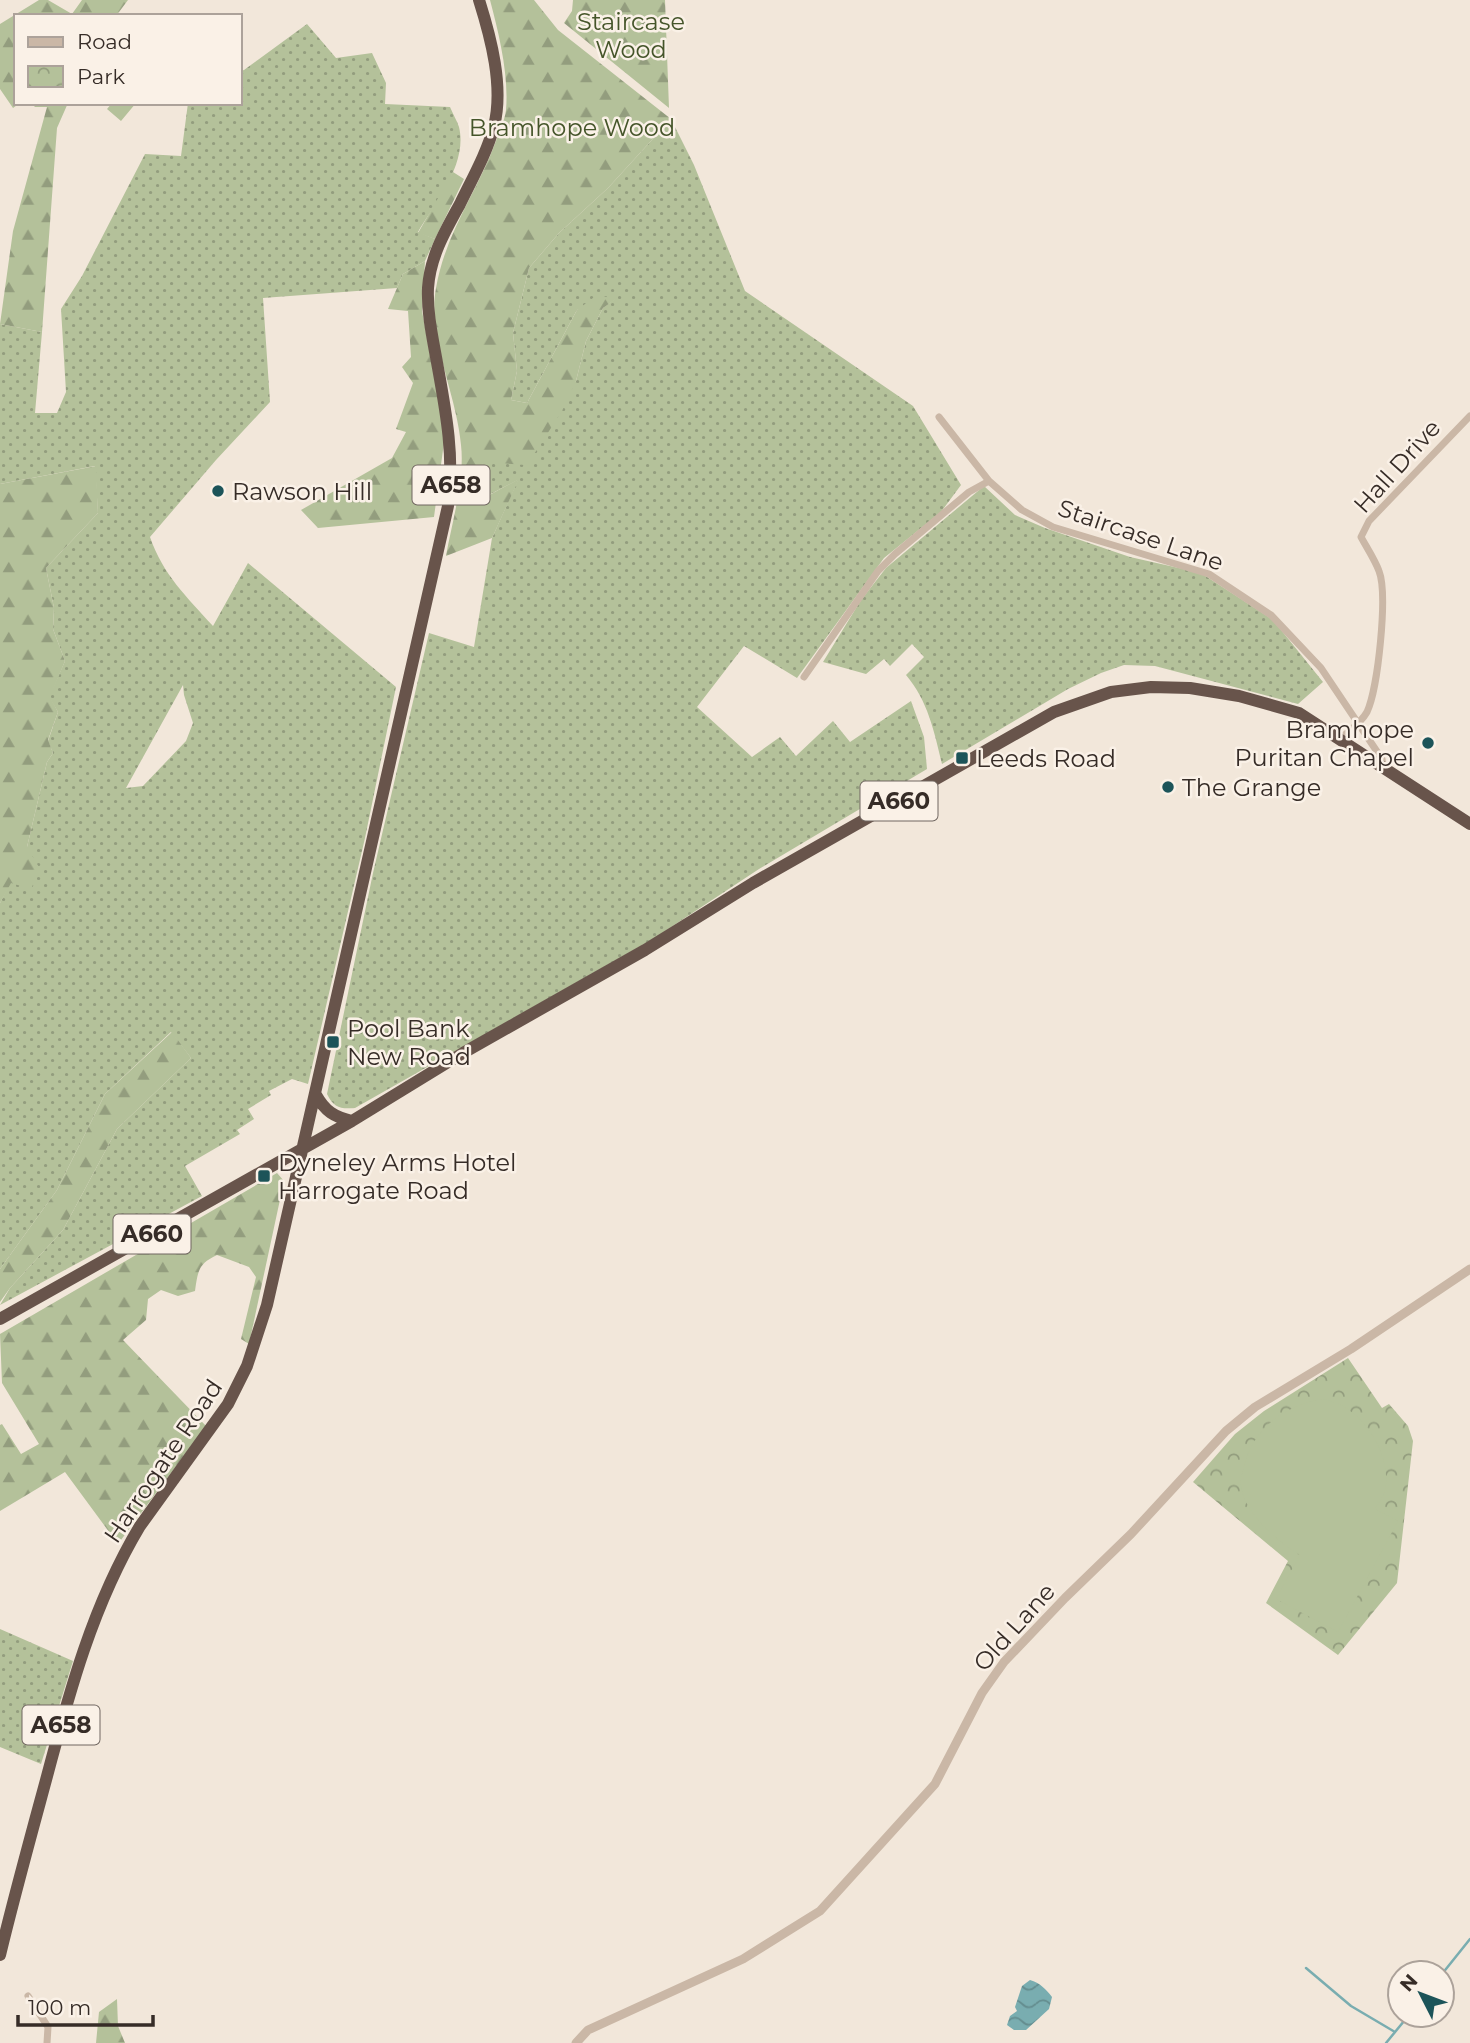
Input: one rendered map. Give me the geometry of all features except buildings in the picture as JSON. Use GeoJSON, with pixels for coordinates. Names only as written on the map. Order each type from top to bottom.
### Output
{"type":"FeatureCollection","features":[{"type":"Feature","properties":{"kind":"highway","name":"A658"},"geometry":{"type":"LineString","coordinates":[[304,1148],[448,506],[452,468],[450,441],[429,313],[428,289],[431,266],[438,246],[470,184],[494,125],[497,105],[496,75],[479,0]]}},
{"type":"Feature","properties":{"kind":"highway","name":"A660"},"geometry":{"type":"LineString","coordinates":[[0,1319],[352,1121],[464,1053],[645,950],[752,883],[1054,712],[1111,692],[1151,687],[1190,688],[1239,696],[1299,713],[1470,824]]}},
{"type":"Feature","properties":{"kind":"highway"},"geometry":{"type":"LineString","coordinates":[[316,1095],[323,1108],[331,1114],[352,1121]]}},
{"type":"Feature","properties":{"kind":"highway","name":"Harrogate Road"},"geometry":{"type":"LineString","coordinates":[[0,1955],[58,1733],[87,1640],[128,1546],[228,1404],[247,1366],[267,1306],[304,1148]]}},
{"type":"Feature","properties":{"kind":"street","name":"Hall Drive"},"geometry":{"type":"LineString","coordinates":[[1340,739],[1366,714],[1377,675],[1381,621],[1380,573],[1362,537],[1369,522],[1470,416]]}},
{"type":"Feature","properties":{"kind":"street","name":"Staircase Lane"},"geometry":{"type":"LineString","coordinates":[[939,417],[989,481],[1022,510],[1053,527],[1209,574],[1271,615],[1321,668],[1382,759],[1383,767]]}},
{"type":"Feature","properties":{"kind":"street"},"geometry":{"type":"LineString","coordinates":[[804,677],[878,571],[969,492],[989,481]]}},
{"type":"Feature","properties":{"kind":"street","name":"Old Lane"},"geometry":{"type":"LineString","coordinates":[[576,2043],[588,2030],[743,1959],[820,1911],[935,1784],[982,1693],[1004,1662],[1131,1534],[1226,1431],[1255,1407],[1351,1349],[1470,1269]]}},
{"type":"Feature","properties":{"kind":"street"},"geometry":{"type":"LineString","coordinates":[[27,1996],[48,2027],[47,2043]]}},
{"type":"Feature","properties":{"kind":"green space"},"geometry":{"type":"Polygon","coordinates":[[[39,0],[48,0],[72,14],[16,14],[39,0]]]}},
{"type":"Feature","properties":{"kind":"green space"},"geometry":{"type":"Polygon","coordinates":[[[82,0],[128,0],[118,14],[72,14],[82,0]]]}},
{"type":"Feature","properties":{"kind":"green space","name":"Bramhope Wood"},"geometry":{"type":"Polygon","coordinates":[[[490,0],[534,0],[558,30],[671,119],[608,188],[559,233],[529,268],[513,333],[517,371],[511,400],[527,403],[577,310],[597,295],[616,299],[603,308],[586,341],[576,381],[562,411],[527,465],[483,462],[482,499],[519,479],[492,538],[446,556],[460,486],[462,458],[458,426],[439,346],[434,307],[436,288],[447,248],[488,160],[505,114],[505,69],[490,0]]]}},
{"type":"Feature","properties":{"kind":"green space","name":"Staircase Wood"},"geometry":{"type":"Polygon","coordinates":[[[573,0],[665,0],[669,108],[564,23],[572,11],[573,0]]]}},
{"type":"Feature","properties":{"kind":"green space"},"geometry":{"type":"Polygon","coordinates":[[[14,15],[14,105],[17,105],[13,108],[0,89],[0,24],[14,15]]]}},
{"type":"Feature","properties":{"kind":"green space"},"geometry":{"type":"Polygon","coordinates":[[[307,24],[336,58],[372,53],[386,83],[385,104],[450,107],[459,127],[459,155],[441,196],[418,232],[435,239],[425,261],[403,274],[397,288],[263,298],[270,402],[150,537],[169,574],[213,626],[248,563],[396,687],[365,838],[308,1084],[292,1079],[269,1091],[271,1095],[248,1109],[254,1119],[237,1130],[240,1134],[185,1166],[202,1196],[0,1305],[10,1288],[63,1230],[117,1129],[191,1058],[171,1032],[105,1094],[57,1190],[0,1269],[0,903],[27,847],[47,762],[53,753],[48,741],[58,712],[49,697],[65,661],[53,629],[54,608],[46,568],[98,513],[95,466],[0,484],[0,324],[42,332],[35,413],[57,413],[66,392],[61,309],[82,276],[145,154],[181,156],[188,105],[242,105],[242,70],[307,24]],[[183,685],[126,788],[143,786],[186,741],[193,723],[183,685]]]}},
{"type":"Feature","properties":{"kind":"green space"},"geometry":{"type":"Polygon","coordinates":[[[33,105],[67,105],[57,128],[42,332],[0,324],[13,231],[47,107],[33,105]]]}},
{"type":"Feature","properties":{"kind":"green space"},"geometry":{"type":"Polygon","coordinates":[[[110,105],[134,105],[121,121],[107,109],[110,105]]]}},
{"type":"Feature","properties":{"kind":"green space"},"geometry":{"type":"Polygon","coordinates":[[[671,119],[694,165],[745,291],[913,406],[961,485],[941,512],[884,558],[797,678],[744,646],[697,707],[752,757],[780,737],[796,756],[833,721],[850,742],[911,701],[924,737],[927,769],[759,869],[653,939],[355,1108],[338,1107],[327,1094],[373,873],[429,633],[474,647],[492,538],[518,480],[481,499],[483,461],[576,381],[586,341],[603,308],[615,299],[577,310],[527,403],[511,400],[517,371],[513,333],[529,268],[559,233],[608,188],[671,119]]]}},
{"type":"Feature","properties":{"kind":"green space"},"geometry":{"type":"Polygon","coordinates":[[[453,172],[464,179],[435,239],[418,233],[453,172]]]}},
{"type":"Feature","properties":{"kind":"green space"},"geometry":{"type":"Polygon","coordinates":[[[425,261],[422,311],[445,435],[434,517],[318,528],[301,510],[392,458],[406,432],[396,429],[413,383],[402,367],[411,357],[408,311],[388,309],[403,274],[425,261]]]}},
{"type":"Feature","properties":{"kind":"green space"},"geometry":{"type":"Polygon","coordinates":[[[96,466],[98,513],[46,568],[54,608],[53,629],[65,661],[50,697],[58,712],[48,740],[53,753],[47,762],[27,847],[40,869],[31,889],[11,883],[0,903],[0,484],[96,466]]]}},
{"type":"Feature","properties":{"kind":"green space"},"geometry":{"type":"Polygon","coordinates":[[[984,486],[1015,515],[1045,528],[1130,557],[1201,573],[1273,620],[1323,682],[1298,704],[1155,666],[1124,665],[1068,689],[942,764],[925,706],[906,675],[924,657],[912,644],[890,666],[884,659],[866,674],[823,662],[861,600],[886,568],[984,486]]]}},
{"type":"Feature","properties":{"kind":"green space"},"geometry":{"type":"Polygon","coordinates":[[[172,1032],[191,1058],[117,1129],[63,1230],[0,1302],[0,1269],[57,1190],[105,1094],[172,1032]]]}},
{"type":"Feature","properties":{"kind":"green space"},"geometry":{"type":"Polygon","coordinates":[[[277,1173],[284,1181],[249,1344],[241,1339],[256,1277],[249,1267],[217,1255],[200,1269],[195,1291],[178,1296],[161,1290],[148,1299],[146,1320],[123,1340],[206,1426],[118,1544],[65,1472],[0,1511],[0,1425],[2,1424],[21,1454],[39,1444],[2,1383],[0,1334],[277,1173]]]}},
{"type":"Feature","properties":{"kind":"green space"},"geometry":{"type":"Polygon","coordinates":[[[1348,1358],[1382,1408],[1389,1404],[1408,1426],[1413,1441],[1397,1583],[1338,1655],[1266,1603],[1288,1561],[1193,1482],[1235,1434],[1264,1411],[1348,1358]]]}},
{"type":"Feature","properties":{"kind":"green space"},"geometry":{"type":"Polygon","coordinates":[[[1323,1399],[1336,1403],[1360,1419],[1377,1443],[1386,1470],[1386,1484],[1375,1509],[1398,1521],[1338,1632],[1276,1599],[1300,1555],[1263,1526],[1248,1506],[1241,1486],[1243,1469],[1251,1447],[1266,1426],[1287,1411],[1323,1399]]]}},
{"type":"Feature","properties":{"kind":"green space"},"geometry":{"type":"Polygon","coordinates":[[[0,1629],[73,1661],[41,1764],[0,1747],[0,1629]]]}},
{"type":"Feature","properties":{"kind":"green space"},"geometry":{"type":"Polygon","coordinates":[[[117,1999],[118,2026],[125,2043],[96,2043],[99,2012],[117,1999]]]}},
{"type":"Feature","properties":{"kind":"water"},"geometry":{"type":"Polygon","coordinates":[[[1030,1980],[1052,1997],[1049,2009],[1026,2030],[1014,2030],[1007,2025],[1010,2016],[1017,2011],[1015,2007],[1022,1986],[1030,1980]]]}},
{"type":"Feature","properties":{"kind":"waterway"},"geometry":{"type":"LineString","coordinates":[[1454,1959],[1470,1939]]}},
{"type":"Feature","properties":{"kind":"waterway"},"geometry":{"type":"LineString","coordinates":[[1306,1968],[1351,2006],[1395,2032]]}},
{"type":"Feature","properties":{"kind":"waterway"},"geometry":{"type":"LineString","coordinates":[[1386,2043],[1398,2029]]}},
{"type":"Feature","properties":{"kind":"place","name":"Rawson Hill"},"geometry":{"type":"Point","coordinates":[218,491]}},
{"type":"Feature","properties":{"kind":"place","name":"Bramhope Puritan Chapel"},"geometry":{"type":"Point","coordinates":[1428,743]}},
{"type":"Feature","properties":{"kind":"place","name":"Leeds Road"},"geometry":{"type":"Point","coordinates":[962,758]}},
{"type":"Feature","properties":{"kind":"place","name":"The Grange"},"geometry":{"type":"Point","coordinates":[1168,787]}},
{"type":"Feature","properties":{"kind":"place","name":"Pool Bank New Road"},"geometry":{"type":"Point","coordinates":[333,1042]}},
{"type":"Feature","properties":{"kind":"place","name":"Dyneley Arms Hotel Harrogate Road"},"geometry":{"type":"Point","coordinates":[264,1176]}}]}
